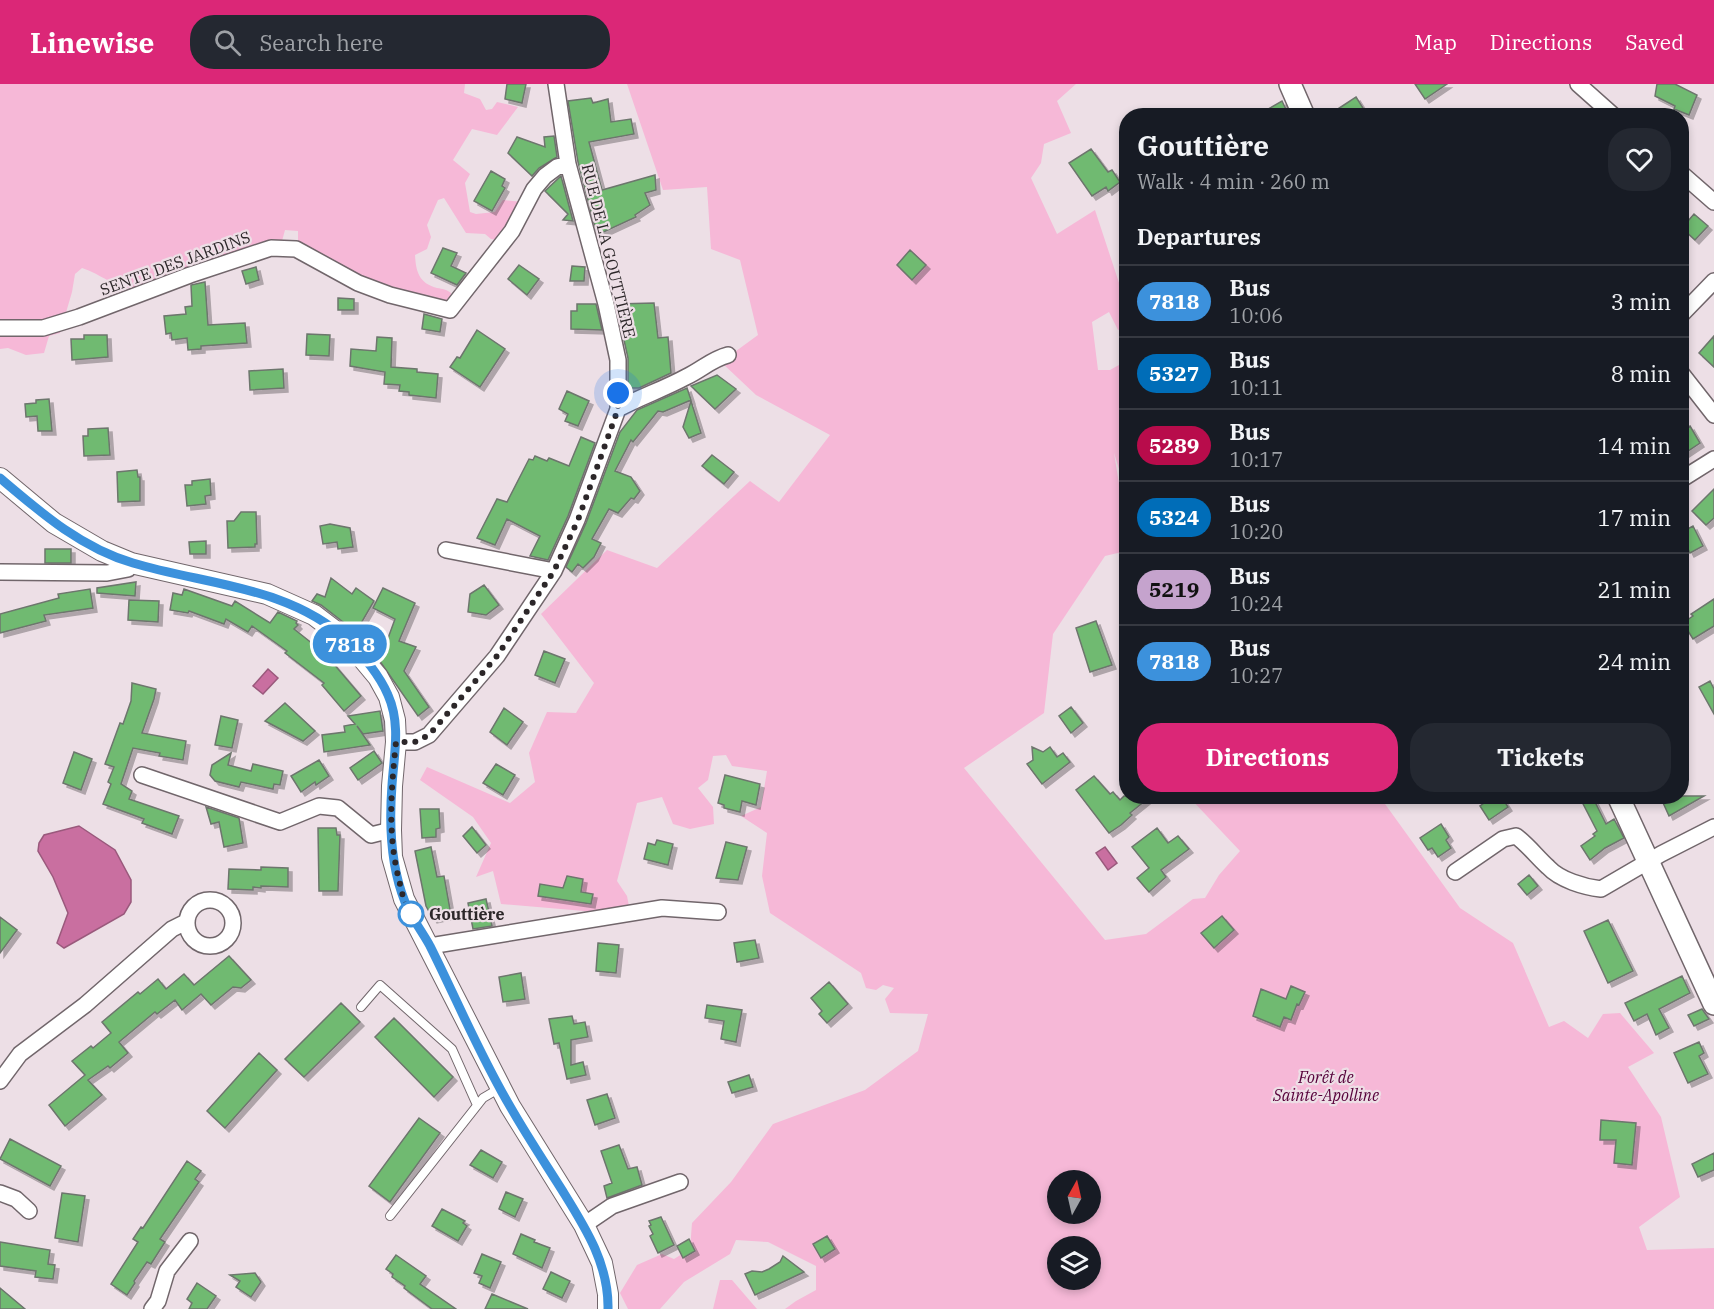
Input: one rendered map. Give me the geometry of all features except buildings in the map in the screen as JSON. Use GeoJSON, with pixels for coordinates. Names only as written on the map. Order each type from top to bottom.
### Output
{"type":"FeatureCollection","features":[{"type":"Feature","properties":{"kind":"main road"},"geometry":{"type":"LineString","coordinates":[[1290,84],[1300,108]]}},
{"type":"Feature","properties":{"kind":"main road"},"geometry":{"type":"LineString","coordinates":[[1622,804],[1714,1004]]}},
{"type":"Feature","properties":{"kind":"street","name":"RUE DE LA GOUTTIÈRE"},"geometry":{"type":"LineString","coordinates":[[396,742],[415,742],[429,735],[497,656],[554,571],[578,520],[618,409],[618,360],[606,304],[568,164],[556,84]]}},
{"type":"Feature","properties":{"kind":"street"},"geometry":{"type":"LineString","coordinates":[[1578,84],[1605,108]]}},
{"type":"Feature","properties":{"kind":"street","name":"SENTE DES JARDINS"},"geometry":{"type":"LineString","coordinates":[[0,328],[43,328],[79,317],[190,274],[271,248],[296,249],[358,283],[450,310],[512,231],[534,189],[556,167],[568,164]]}},
{"type":"Feature","properties":{"kind":"street"},"geometry":{"type":"LineString","coordinates":[[1689,180],[1714,202]]}},
{"type":"Feature","properties":{"kind":"street"},"geometry":{"type":"LineString","coordinates":[[1689,307],[1714,281]]}},
{"type":"Feature","properties":{"kind":"street"},"geometry":{"type":"LineString","coordinates":[[618,409],[687,377],[716,358],[728,355]]}},
{"type":"Feature","properties":{"kind":"street"},"geometry":{"type":"LineString","coordinates":[[1689,383],[1714,415]]}},
{"type":"Feature","properties":{"kind":"street"},"geometry":{"type":"LineString","coordinates":[[1689,475],[1714,459]]}},
{"type":"Feature","properties":{"kind":"street"},"geometry":{"type":"LineString","coordinates":[[0,478],[54,523],[102,551],[131,563],[267,594],[314,615],[348,641],[378,677],[389,697],[395,720],[391,830],[393,856],[403,897],[430,946],[500,1088],[584,1225],[602,1263],[609,1294],[608,1309]]}},
{"type":"Feature","properties":{"kind":"street"},"geometry":{"type":"LineString","coordinates":[[446,550],[554,571]]}},
{"type":"Feature","properties":{"kind":"street"},"geometry":{"type":"LineString","coordinates":[[0,572],[107,573],[128,569],[131,563]]}},
{"type":"Feature","properties":{"kind":"street"},"geometry":{"type":"LineString","coordinates":[[142,775],[280,822],[319,806],[338,808],[371,835],[391,830]]}},
{"type":"Feature","properties":{"kind":"street"},"geometry":{"type":"LineString","coordinates":[[1455,872],[1503,839],[1516,836],[1550,869],[1570,881],[1601,889],[1714,827]]}},
{"type":"Feature","properties":{"kind":"street"},"geometry":{"type":"LineString","coordinates":[[430,946],[662,908],[718,912]]}},
{"type":"Feature","properties":{"kind":"street"},"geometry":{"type":"LineString","coordinates":[[0,1081],[20,1054],[85,1005],[172,928],[186,922]]}},
{"type":"Feature","properties":{"kind":"street"},"geometry":{"type":"LineString","coordinates":[[584,1225],[612,1206],[680,1182]]}},
{"type":"Feature","properties":{"kind":"street"},"geometry":{"type":"LineString","coordinates":[[0,1193],[16,1199],[29,1211]]}},
{"type":"Feature","properties":{"kind":"street"},"geometry":{"type":"LineString","coordinates":[[152,1309],[158,1301],[167,1271],[190,1241]]}},
{"type":"Feature","properties":{"kind":"lane"},"geometry":{"type":"LineString","coordinates":[[361,1007],[380,985],[452,1049],[477,1105]]}},
{"type":"Feature","properties":{"kind":"lane"},"geometry":{"type":"LineString","coordinates":[[390,1216],[483,1098],[500,1088]]}},
{"type":"Feature","properties":{"kind":"green space"},"geometry":{"type":"Polygon","coordinates":[[[0,84],[465,84],[464,93],[480,99],[486,110],[492,109],[497,102],[518,107],[497,135],[472,129],[453,160],[470,174],[465,183],[470,212],[476,214],[495,212],[503,200],[522,202],[498,240],[491,239],[485,234],[466,233],[444,198],[438,200],[427,225],[431,237],[427,249],[415,255],[415,261],[422,280],[451,293],[450,303],[397,293],[298,245],[298,231],[285,230],[282,241],[135,288],[115,284],[82,268],[75,274],[60,333],[49,336],[44,353],[26,355],[8,348],[0,349],[0,84]]]}},
{"type":"Feature","properties":{"kind":"green space","name":"Forêt de Sainte-Apolline"},"geometry":{"type":"Polygon","coordinates":[[[627,84],[1076,84],[1057,101],[1071,133],[1044,144],[1041,163],[1031,178],[1057,234],[1095,210],[1119,283],[1119,330],[1109,312],[1092,322],[1098,370],[1110,370],[1119,365],[1119,469],[1114,453],[1119,484],[1119,553],[1105,556],[1053,634],[1044,713],[964,768],[1105,940],[1146,934],[1193,899],[1205,898],[1219,875],[1240,851],[1196,804],[1385,804],[1460,908],[1513,943],[1549,1027],[1564,1021],[1588,1038],[1603,1014],[1620,1013],[1654,1053],[1628,1067],[1661,1117],[1680,1197],[1639,1227],[1647,1250],[1714,1248],[1714,1309],[785,1309],[816,1290],[816,1266],[768,1242],[736,1240],[730,1254],[684,1282],[660,1309],[628,1309],[620,1293],[637,1265],[662,1254],[674,1259],[690,1249],[692,1223],[731,1182],[773,1124],[865,1090],[918,1051],[928,1014],[890,1013],[885,999],[894,988],[883,985],[876,990],[866,988],[861,973],[770,913],[762,876],[767,833],[741,816],[761,807],[767,771],[732,766],[726,755],[713,756],[708,780],[698,788],[713,807],[714,824],[690,829],[673,824],[662,797],[637,803],[617,881],[627,896],[629,906],[596,912],[501,904],[493,871],[476,877],[491,843],[473,817],[420,780],[427,767],[510,803],[535,782],[529,753],[547,712],[576,713],[594,683],[541,614],[607,550],[657,568],[750,481],[779,502],[830,435],[756,395],[721,362],[758,335],[740,260],[711,249],[707,187],[663,190],[627,84]]]}},
{"type":"Feature","properties":{"kind":"green space"},"geometry":{"type":"Polygon","coordinates":[[[720,1280],[732,1280],[757,1309],[713,1309],[720,1280]]]}},
{"type":"Feature","properties":{"kind":"shaded area"},"geometry":{"type":"Polygon","coordinates":[[[268,669],[278,678],[263,694],[253,686],[268,669]]]}},
{"type":"Feature","properties":{"kind":"shaded area"},"geometry":{"type":"Polygon","coordinates":[[[79,826],[115,850],[131,880],[131,902],[124,914],[64,948],[57,943],[68,913],[53,877],[38,851],[39,843],[44,835],[79,826]]]}},
{"type":"Feature","properties":{"kind":"shaded area"},"geometry":{"type":"Polygon","coordinates":[[[1105,847],[1117,863],[1108,870],[1096,853],[1105,847]]]}},
{"type":"Feature","properties":{"kind":"bus line","name":"7818"},"geometry":{"type":"LineString","coordinates":[[0,478],[54,523],[102,551],[131,563],[267,594],[314,615],[348,641],[378,677],[389,697],[395,720],[391,830],[393,856],[404,899],[510,1106],[584,1225],[602,1263],[609,1294],[608,1309]]}},
{"type":"Feature","properties":{"kind":"place","name":"Gouttière"},"geometry":{"type":"Point","coordinates":[411,914]}},
{"type":"Feature","properties":{"kind":"route"},"geometry":{"type":"LineString","coordinates":[[411,914],[403,897],[393,856],[392,786],[396,742],[415,742],[429,735],[497,656],[554,571],[578,520],[608,437],[618,409],[618,393]]}}]}
